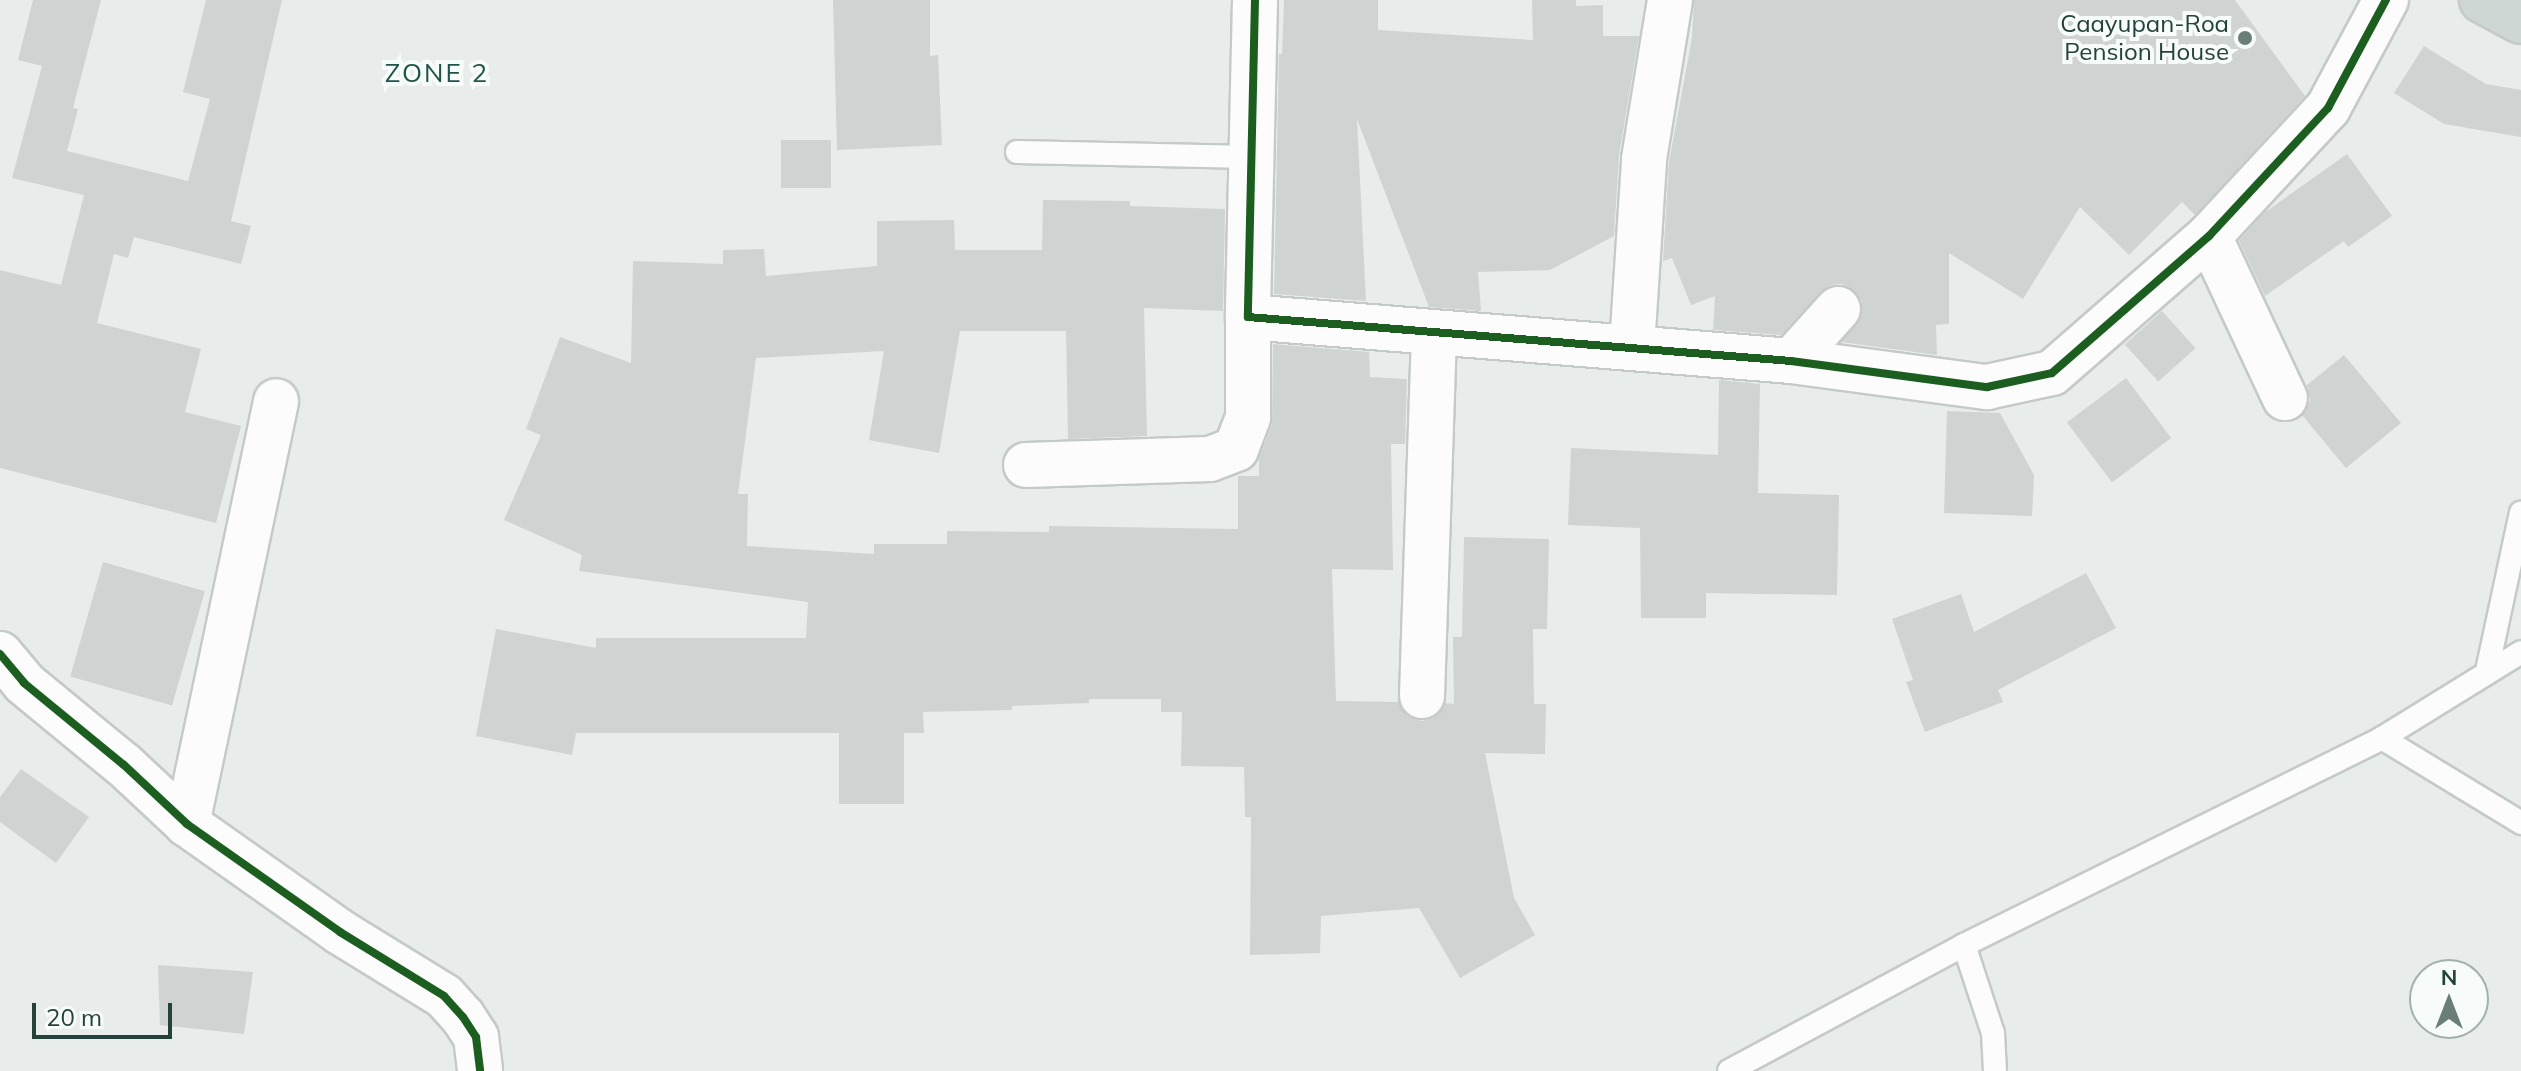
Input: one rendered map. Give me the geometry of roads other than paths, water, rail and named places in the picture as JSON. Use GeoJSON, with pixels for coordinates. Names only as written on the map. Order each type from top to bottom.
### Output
{"type":"FeatureCollection","features":[{"type":"Feature","properties":{"kind":"main road"},"geometry":{"type":"LineString","coordinates":[[2482,0],[2521,21]]}},
{"type":"Feature","properties":{"kind":"street"},"geometry":{"type":"LineString","coordinates":[[1026,465],[1210,459],[1236,449],[1248,417],[1255,0]]}},
{"type":"Feature","properties":{"kind":"street"},"geometry":{"type":"LineString","coordinates":[[1632,347],[1644,159],[1670,0]]}},
{"type":"Feature","properties":{"kind":"street"},"geometry":{"type":"LineString","coordinates":[[1248,317],[1791,361],[1987,387],[2052,373],[2209,236],[2328,108],[2386,0]]}},
{"type":"Feature","properties":{"kind":"street"},"geometry":{"type":"LineString","coordinates":[[2209,236],[2285,398]]}},
{"type":"Feature","properties":{"kind":"street"},"geometry":{"type":"LineString","coordinates":[[1791,361],[1838,309]]}},
{"type":"Feature","properties":{"kind":"street"},"geometry":{"type":"LineString","coordinates":[[1422,696],[1434,333]]}},
{"type":"Feature","properties":{"kind":"street"},"geometry":{"type":"LineString","coordinates":[[187,824],[276,401]]}},
{"type":"Feature","properties":{"kind":"street"},"geometry":{"type":"LineString","coordinates":[[0,654],[24,683],[124,765],[187,824],[328,925],[444,996],[476,1037],[480,1071]]}},
{"type":"Feature","properties":{"kind":"lane"},"geometry":{"type":"LineString","coordinates":[[1017,152],[1251,157]]}},
{"type":"Feature","properties":{"kind":"lane"},"geometry":{"type":"LineString","coordinates":[[2487,671],[2521,513]]}},
{"type":"Feature","properties":{"kind":"lane"},"geometry":{"type":"LineString","coordinates":[[1729,1071],[1964,945],[2382,738],[2521,652]]}},
{"type":"Feature","properties":{"kind":"lane"},"geometry":{"type":"LineString","coordinates":[[2382,738],[2521,823]]}},
{"type":"Feature","properties":{"kind":"lane"},"geometry":{"type":"LineString","coordinates":[[1964,945],[1993,1033],[1995,1071]]}},
{"type":"Feature","properties":{"kind":"place","name":"Caayupan-Roa Pension House"},"geometry":{"type":"Point","coordinates":[2245,38]}},
{"type":"Feature","properties":{"kind":"district","name":"ZONE 2"},"geometry":{"type":"Point","coordinates":[437,73]}}]}
